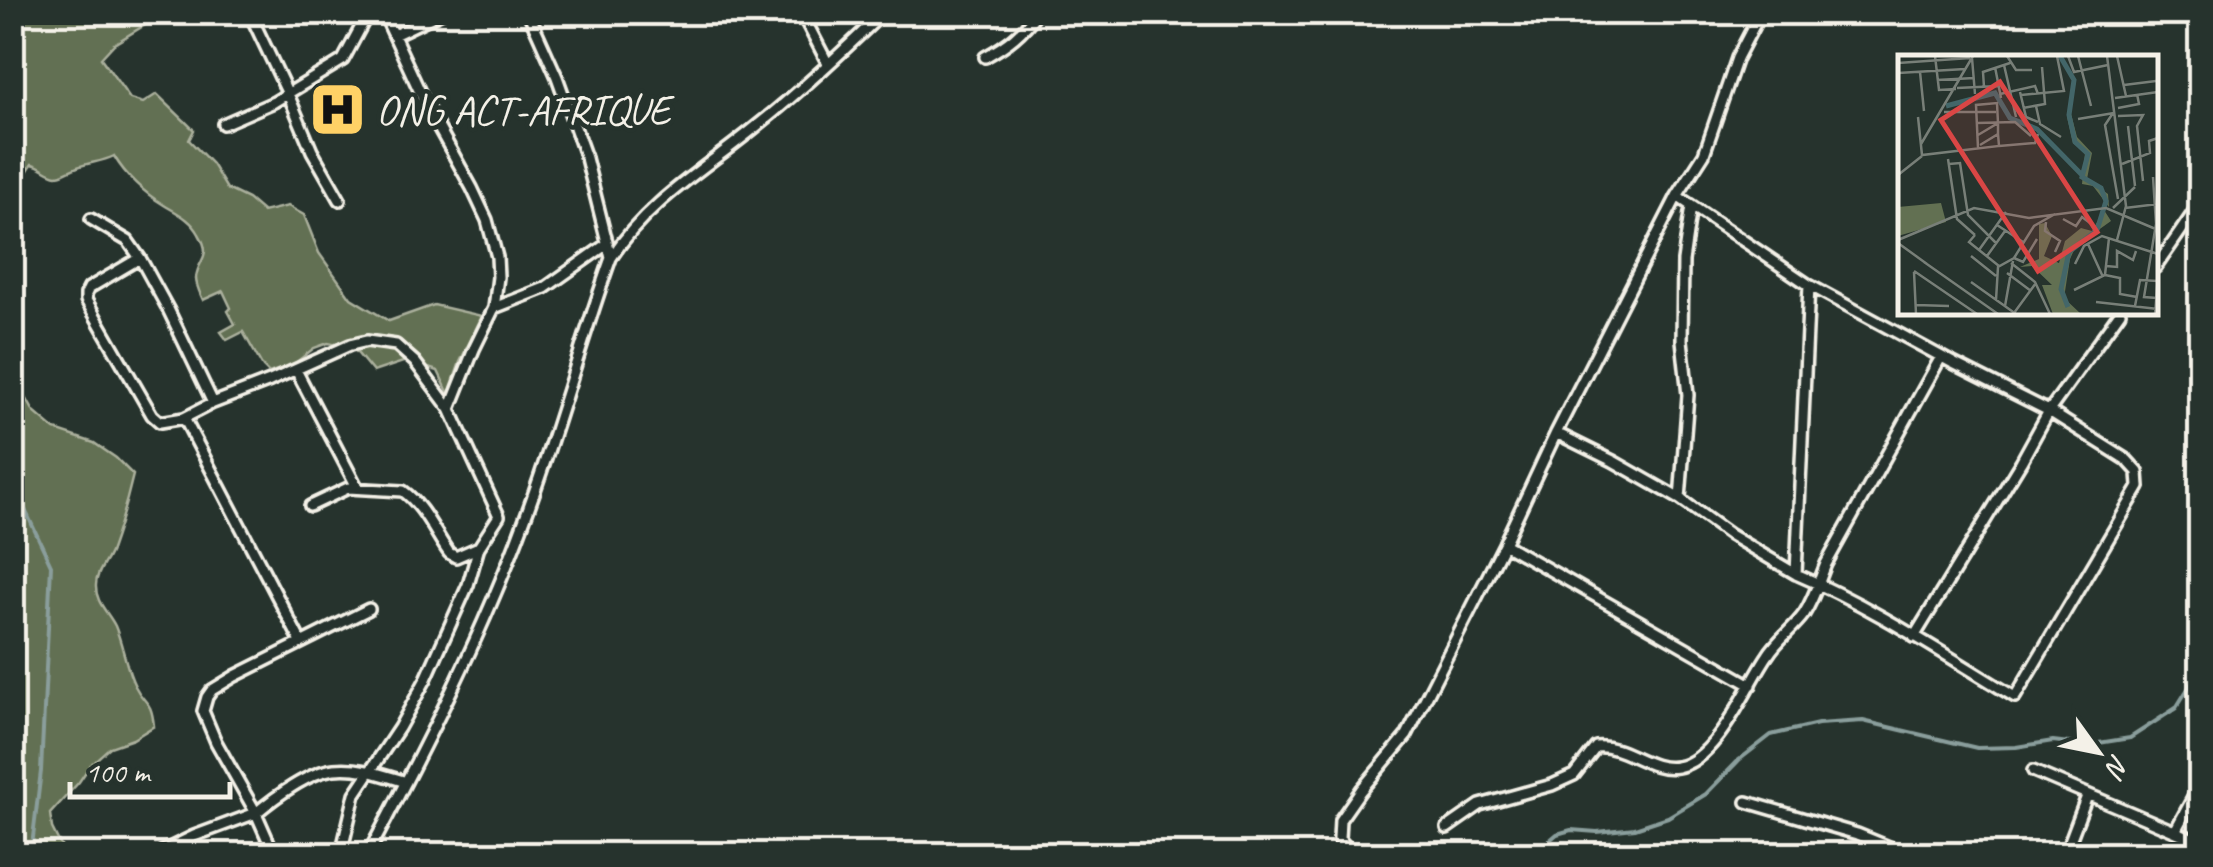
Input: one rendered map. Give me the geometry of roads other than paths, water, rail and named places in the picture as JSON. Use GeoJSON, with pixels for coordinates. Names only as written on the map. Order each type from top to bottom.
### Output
{"type":"FeatureCollection","features":[{"type":"Feature","properties":{"kind":"street"},"geometry":{"type":"LineString","coordinates":[[248,12],[312,151],[340,200]]}},
{"type":"Feature","properties":{"kind":"street"},"geometry":{"type":"LineString","coordinates":[[223,124],[288,94],[344,60],[371,12]]}},
{"type":"Feature","properties":{"kind":"street"},"geometry":{"type":"LineString","coordinates":[[382,12],[487,220],[497,256],[494,308],[450,408]]}},
{"type":"Feature","properties":{"kind":"street"},"geometry":{"type":"LineString","coordinates":[[394,35],[442,12]]}},
{"type":"Feature","properties":{"kind":"street"},"geometry":{"type":"LineString","coordinates":[[528,12],[586,158],[611,258]]}},
{"type":"Feature","properties":{"kind":"street"},"geometry":{"type":"LineString","coordinates":[[802,12],[828,64]]}},
{"type":"Feature","properties":{"kind":"street"},"geometry":{"type":"LineString","coordinates":[[368,854],[486,615],[525,518],[611,258],[635,224],[686,179],[758,126],[884,12]]}},
{"type":"Feature","properties":{"kind":"street"},"geometry":{"type":"LineString","coordinates":[[985,57],[1006,46],[1027,27],[1036,12]]}},
{"type":"Feature","properties":{"kind":"street"},"geometry":{"type":"LineString","coordinates":[[1353,854],[1339,838],[1340,820],[1407,735],[1677,196],[1704,154],[1737,58],[1761,12]]}},
{"type":"Feature","properties":{"kind":"street"},"geometry":{"type":"LineString","coordinates":[[1556,433],[1613,461],[1796,574],[2015,697],[2138,487],[2138,472],[2127,460],[2049,411],[1808,285],[1677,196]]}},
{"type":"Feature","properties":{"kind":"street"},"geometry":{"type":"LineString","coordinates":[[2158,264],[2200,204]]}},
{"type":"Feature","properties":{"kind":"street"},"geometry":{"type":"LineString","coordinates":[[1680,500],[1688,395],[1682,340],[1683,260],[1691,206]]}},
{"type":"Feature","properties":{"kind":"street"},"geometry":{"type":"LineString","coordinates":[[91,219],[128,241],[140,258],[213,404]]}},
{"type":"Feature","properties":{"kind":"street"},"geometry":{"type":"LineString","coordinates":[[494,308],[545,288],[607,244]]}},
{"type":"Feature","properties":{"kind":"street"},"geometry":{"type":"LineString","coordinates":[[140,258],[89,288],[86,300],[152,415],[160,422],[184,418],[350,345],[367,341],[396,345],[415,362],[450,408],[500,516]]}},
{"type":"Feature","properties":{"kind":"street"},"geometry":{"type":"LineString","coordinates":[[1796,574],[1808,285]]}},
{"type":"Feature","properties":{"kind":"street"},"geometry":{"type":"LineString","coordinates":[[1914,637],[2049,411],[2118,315]]}},
{"type":"Feature","properties":{"kind":"street"},"geometry":{"type":"LineString","coordinates":[[1447,828],[1480,806],[1574,775],[1596,747],[1608,746],[1643,762],[1673,768],[1702,755],[1722,730],[1766,656],[1806,611],[1826,564],[1941,357]]}},
{"type":"Feature","properties":{"kind":"street"},"geometry":{"type":"LineString","coordinates":[[296,370],[357,488]]}},
{"type":"Feature","properties":{"kind":"street"},"geometry":{"type":"LineString","coordinates":[[184,418],[301,642]]}},
{"type":"Feature","properties":{"kind":"street"},"geometry":{"type":"LineString","coordinates":[[310,506],[341,490],[396,489],[408,493],[452,556],[479,547]]}},
{"type":"Feature","properties":{"kind":"street"},"geometry":{"type":"LineString","coordinates":[[500,516],[525,518]]}},
{"type":"Feature","properties":{"kind":"street"},"geometry":{"type":"LineString","coordinates":[[342,854],[355,794],[426,679],[468,585],[479,547],[500,516]]}},
{"type":"Feature","properties":{"kind":"street"},"geometry":{"type":"LineString","coordinates":[[1504,544],[1751,685]]}},
{"type":"Feature","properties":{"kind":"street"},"geometry":{"type":"LineString","coordinates":[[274,854],[216,742],[203,711],[204,704],[212,690],[224,683],[369,609]]}},
{"type":"Feature","properties":{"kind":"street"},"geometry":{"type":"LineString","coordinates":[[157,854],[256,813],[290,788],[326,771],[369,771],[406,782]]}},
{"type":"Feature","properties":{"kind":"street"},"geometry":{"type":"LineString","coordinates":[[2033,772],[2200,842]]}},
{"type":"Feature","properties":{"kind":"street"},"geometry":{"type":"LineString","coordinates":[[2175,831],[2200,785]]}},
{"type":"Feature","properties":{"kind":"street"},"geometry":{"type":"LineString","coordinates":[[2065,854],[2087,796]]}},
{"type":"Feature","properties":{"kind":"street"},"geometry":{"type":"LineString","coordinates":[[1747,802],[1857,834],[1906,854]]}},
{"type":"Feature","properties":{"kind":"waterway"},"geometry":{"type":"LineString","coordinates":[[2200,360],[2191,411],[2200,502]]}},
{"type":"Feature","properties":{"kind":"waterway"},"geometry":{"type":"LineString","coordinates":[[12,482],[51,565],[41,771],[31,854]]}},
{"type":"Feature","properties":{"kind":"waterway"},"geometry":{"type":"LineString","coordinates":[[1539,854],[1557,834],[1635,828],[1668,817],[1706,794],[1771,735],[1818,724],[1863,721],[1977,748],[2053,741],[2086,745],[2130,738],[2176,708],[2200,669]]}},
{"type":"Feature","properties":{"kind":"place","name":"ONG ACT-AFRIQUE"},"geometry":{"type":"Point","coordinates":[337,110]}}]}
